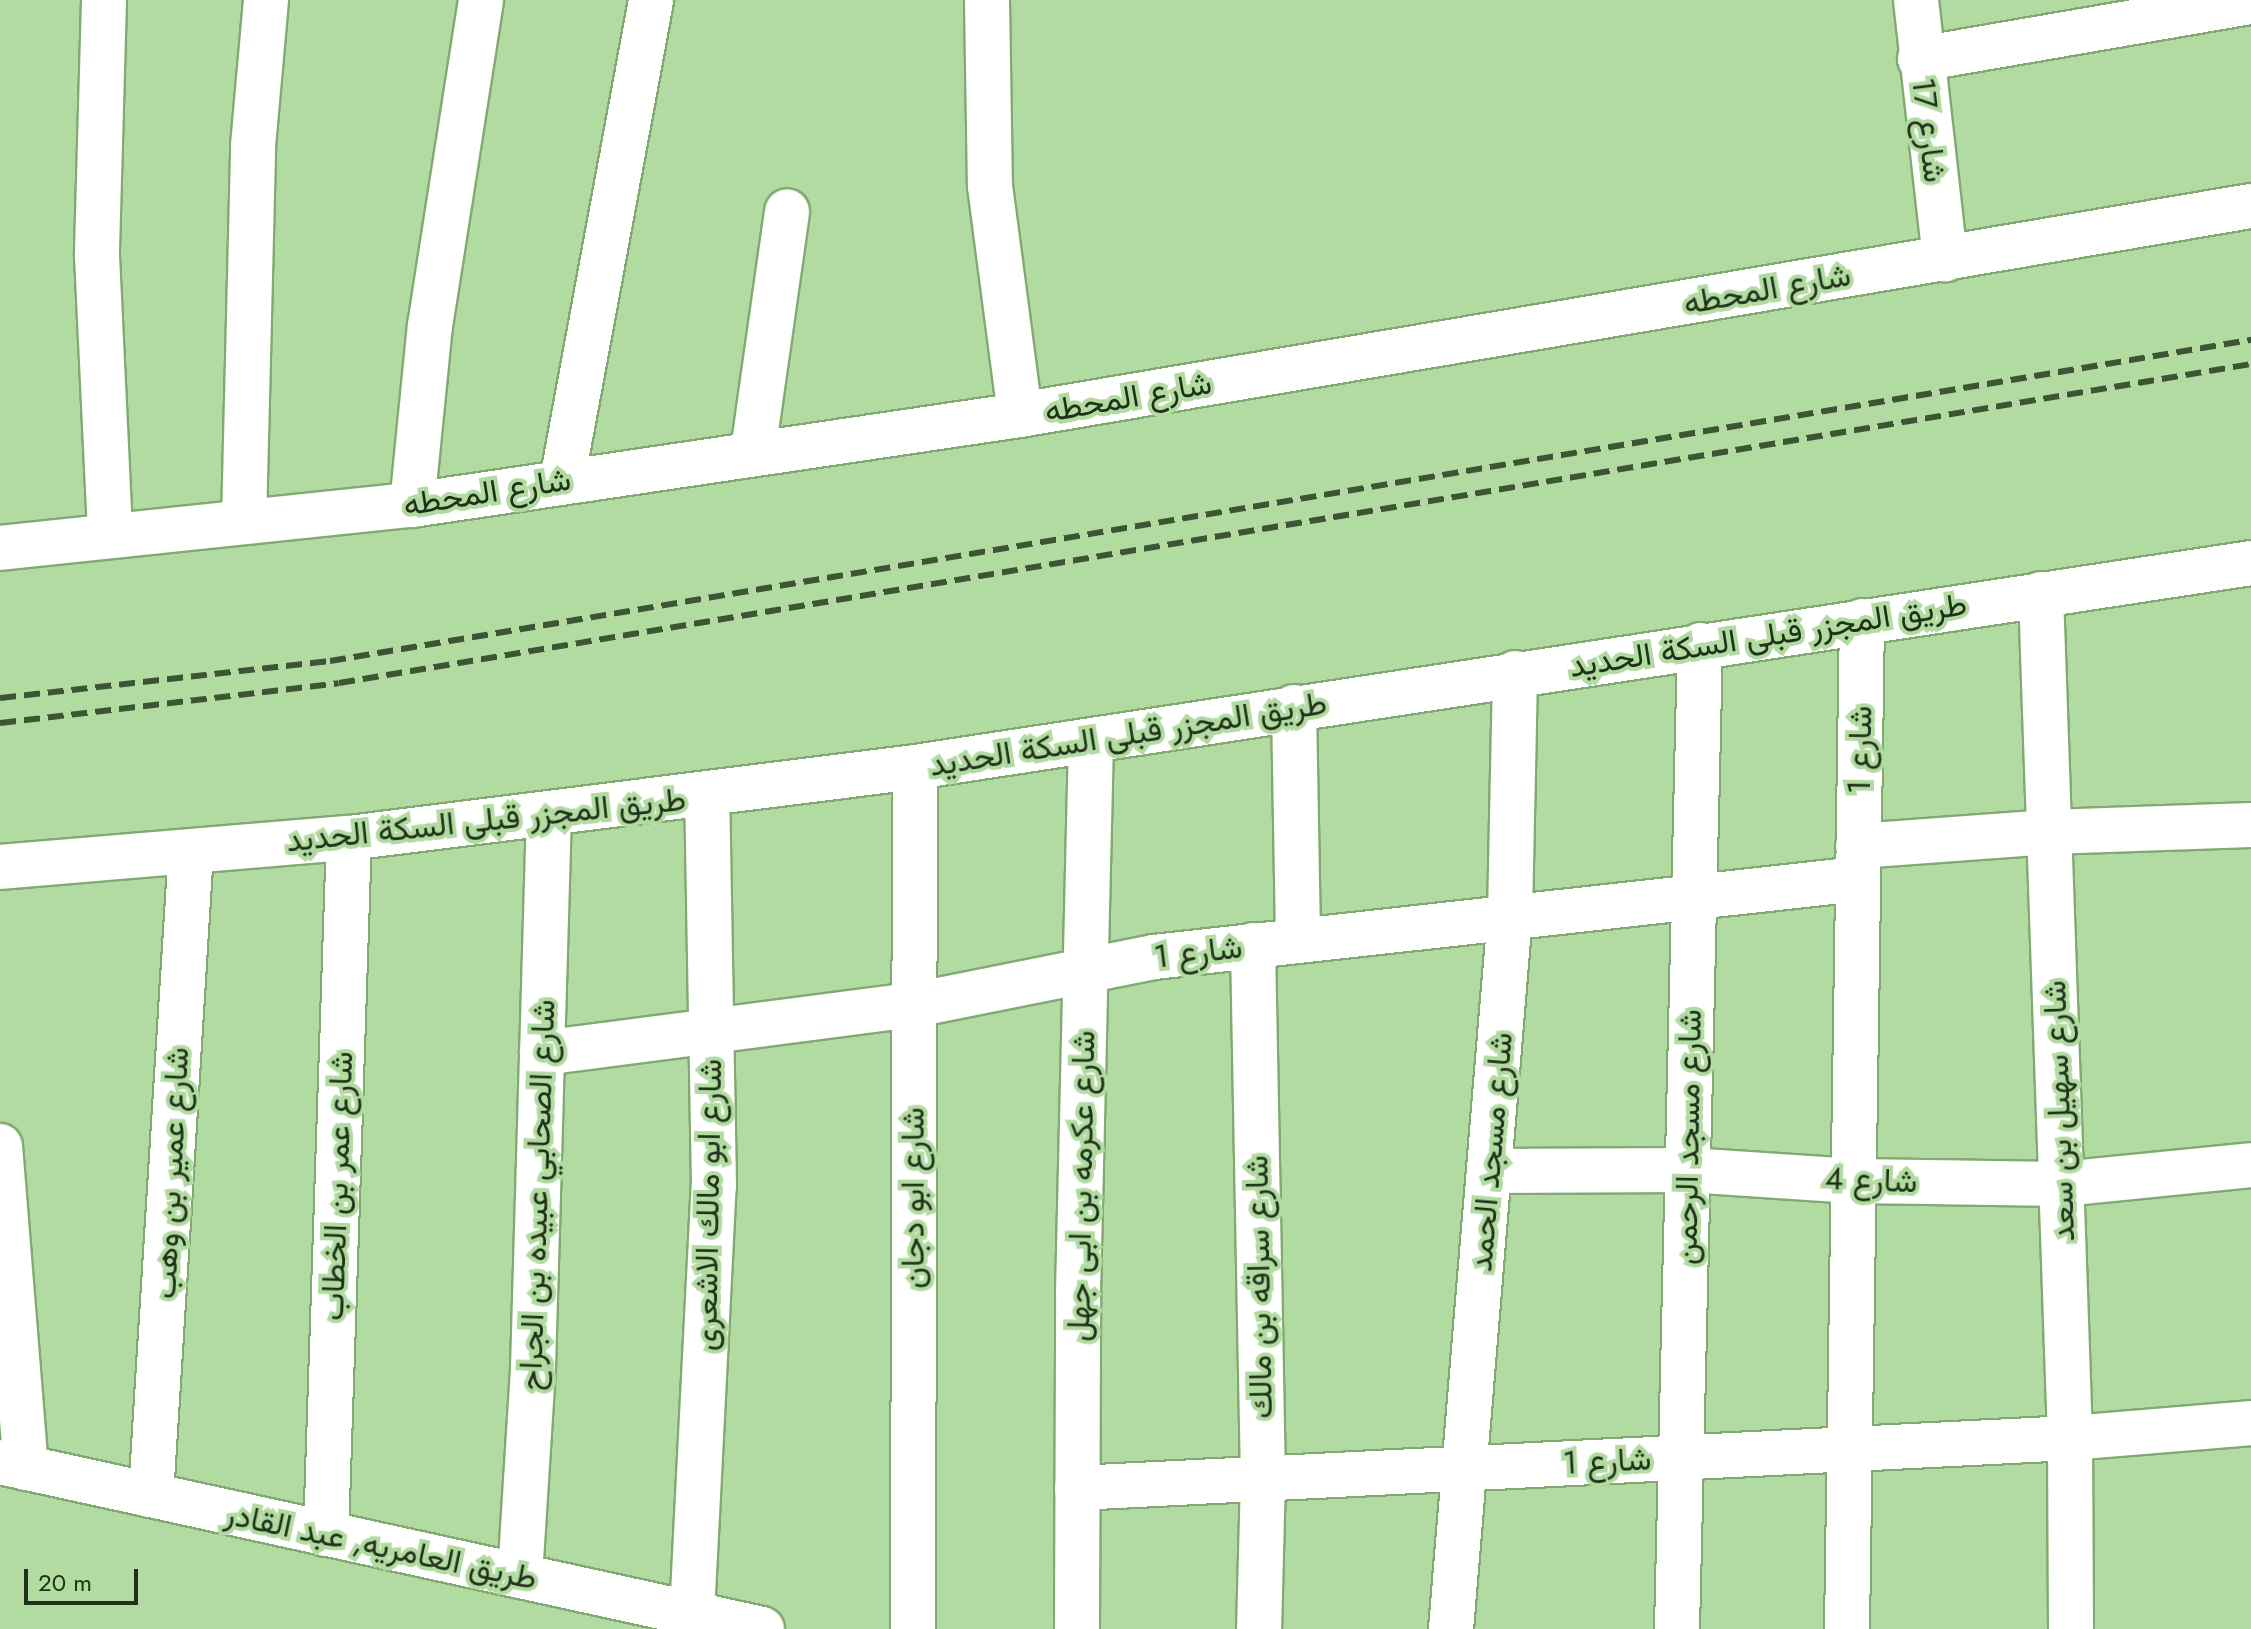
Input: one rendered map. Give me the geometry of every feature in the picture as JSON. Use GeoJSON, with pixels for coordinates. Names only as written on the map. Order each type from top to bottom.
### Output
{"type":"FeatureCollection","features":[{"type":"Feature","properties":{"kind":"street"},"geometry":{"type":"LineString","coordinates":[[104,0],[97,256],[110,536]]}},
{"type":"Feature","properties":{"kind":"street"},"geometry":{"type":"LineString","coordinates":[[244,522],[253,146],[266,0]]}},
{"type":"Feature","properties":{"kind":"street"},"geometry":{"type":"LineString","coordinates":[[412,505],[430,326],[481,0]]}},
{"type":"Feature","properties":{"kind":"street"},"geometry":{"type":"LineString","coordinates":[[562,481],[651,0]]}},
{"type":"Feature","properties":{"kind":"street"},"geometry":{"type":"LineString","coordinates":[[987,0],[990,186],[1020,415]]}},
{"type":"Feature","properties":{"kind":"street","name":"شارع 17"},"geometry":{"type":"LineString","coordinates":[[1916,0],[1920,59],[1945,259]]}},
{"type":"Feature","properties":{"kind":"street"},"geometry":{"type":"LineString","coordinates":[[1920,59],[2238,2]]}},
{"type":"Feature","properties":{"kind":"street","name":"شارع المحطه"},"geometry":{"type":"LineString","coordinates":[[0,548],[412,505],[753,451],[1020,415],[2251,206]]}},
{"type":"Feature","properties":{"kind":"street"},"geometry":{"type":"LineString","coordinates":[[753,451],[787,211]]}},
{"type":"Feature","properties":{"kind":"street","name":"طريق المجزر قبلى السكة الحديد"},"geometry":{"type":"LineString","coordinates":[[0,867],[349,838],[915,767],[2251,563]]}},
{"type":"Feature","properties":{"kind":"street","name":"شارع سهيل بن سعد"},"geometry":{"type":"LineString","coordinates":[[2041,594],[2070,1438],[2071,1629]]}},
{"type":"Feature","properties":{"kind":"street","name":"شارع 1"},"geometry":{"type":"LineString","coordinates":[[1847,1629],[1862,621]]}},
{"type":"Feature","properties":{"kind":"street","name":"شارع مسجد الرحمن"},"geometry":{"type":"LineString","coordinates":[[1677,1629],[1700,645]]}},
{"type":"Feature","properties":{"kind":"street","name":"شارع مسجد الحمد"},"geometry":{"type":"LineString","coordinates":[[1451,1629],[1510,914],[1515,673]]}},
{"type":"Feature","properties":{"kind":"street"},"geometry":{"type":"LineString","coordinates":[[1294,707],[1298,940]]}},
{"type":"Feature","properties":{"kind":"street","name":"شارع عكرمه بن ابى جهل"},"geometry":{"type":"LineString","coordinates":[[1077,1629],[1084,970],[1091,742]]}},
{"type":"Feature","properties":{"kind":"street","name":"شارع ابو دجان"},"geometry":{"type":"LineString","coordinates":[[913,1629],[915,767]]}},
{"type":"Feature","properties":{"kind":"street","name":"شارع ابو مالك الاشعرى"},"geometry":{"type":"LineString","coordinates":[[692,1614],[714,1186],[707,795]]}},
{"type":"Feature","properties":{"kind":"street","name":"شارع الصحابي عبيده بن الجراح"},"geometry":{"type":"LineString","coordinates":[[520,1576],[533,1368],[549,813]]}},
{"type":"Feature","properties":{"kind":"street"},"geometry":{"type":"LineString","coordinates":[[1858,863],[2049,832],[2251,825]]}},
{"type":"Feature","properties":{"kind":"street","name":"شارع عمر بن الخطاب"},"geometry":{"type":"LineString","coordinates":[[326,1534],[349,838]]}},
{"type":"Feature","properties":{"kind":"street","name":"شارع عمير بن وهب"},"geometry":{"type":"LineString","coordinates":[[151,1495],[191,851]]}},
{"type":"Feature","properties":{"kind":"street","name":"شارع 1"},"geometry":{"type":"LineString","coordinates":[[542,1053],[710,1035],[914,1005],[1084,970],[1253,945],[1510,914],[1694,896],[1858,863]]}},
{"type":"Feature","properties":{"kind":"street","name":"شارع سراقه بن مالك"},"geometry":{"type":"LineString","coordinates":[[1253,945],[1263,1478],[1259,1629]]}},
{"type":"Feature","properties":{"kind":"street"},"geometry":{"type":"LineString","coordinates":[[0,1146],[13,1465]]}},
{"type":"Feature","properties":{"kind":"street","name":"شارع 4"},"geometry":{"type":"LineString","coordinates":[[1489,1171],[1688,1170],[1854,1181],[2062,1184],[2251,1165]]}},
{"type":"Feature","properties":{"kind":"street","name":"شارع 1"},"geometry":{"type":"LineString","coordinates":[[1077,1488],[2070,1438],[2251,1423]]}},
{"type":"Feature","properties":{"kind":"street","name":"طريق العامريه, عبد القادر"},"geometry":{"type":"LineString","coordinates":[[13,1465],[762,1629]]}},
{"type":"Feature","properties":{"kind":"railway"},"geometry":{"type":"LineString","coordinates":[[0,698],[330,661],[2251,340]]}},
{"type":"Feature","properties":{"kind":"railway"},"geometry":{"type":"LineString","coordinates":[[0,723],[339,683],[2251,364]]}}]}
